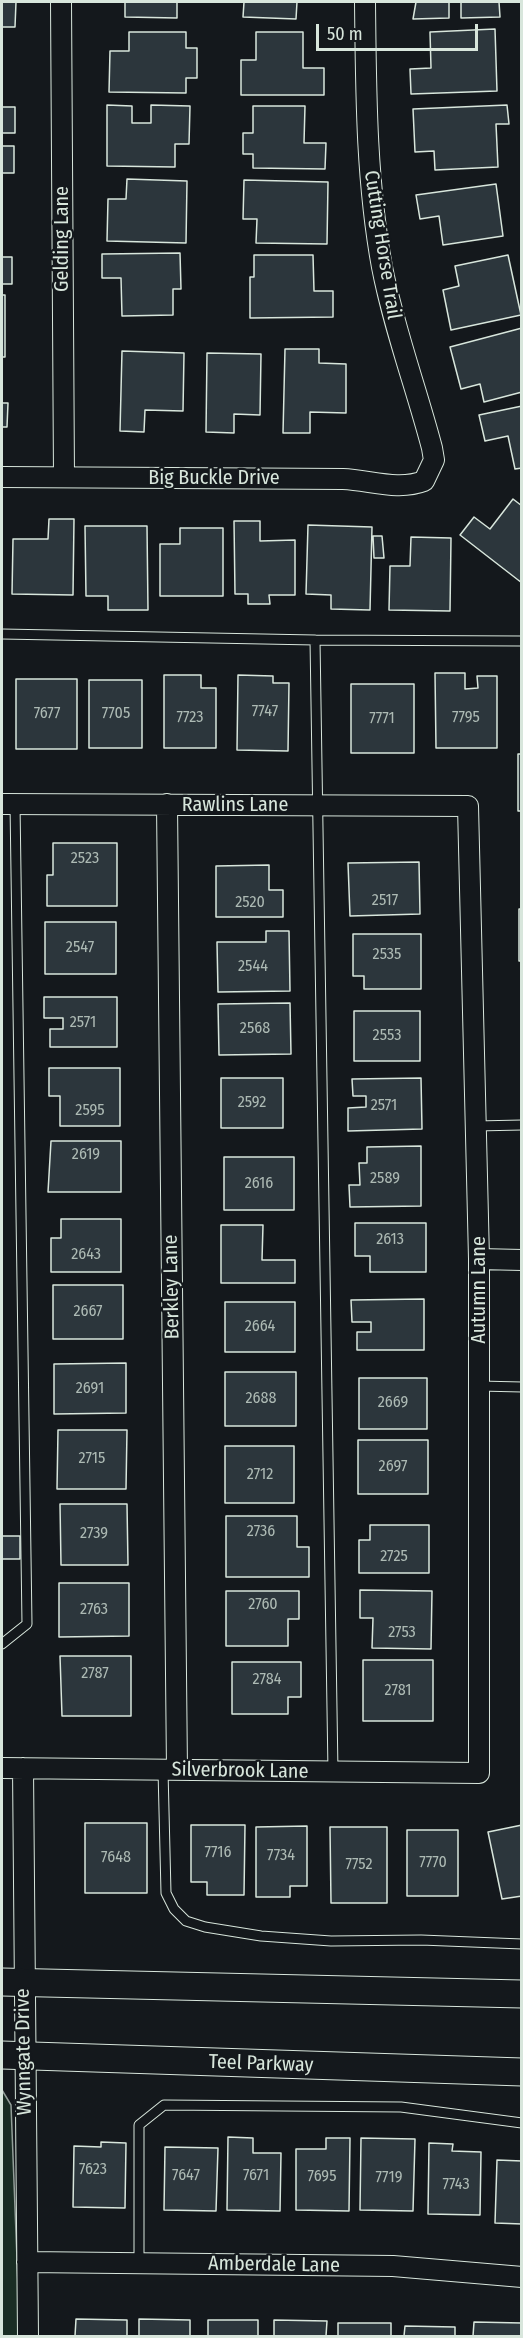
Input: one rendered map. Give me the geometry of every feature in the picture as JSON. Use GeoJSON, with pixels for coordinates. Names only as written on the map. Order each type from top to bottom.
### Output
{"type":"FeatureCollection","features":[{"type":"Feature","properties":{"kind":"main road"},"geometry":{"type":"LineString","coordinates":[[12,1982],[522,1994]]}},
{"type":"Feature","properties":{"kind":"main road","name":"Teel Parkway"},"geometry":{"type":"LineString","coordinates":[[13,2055],[522,2072]]}},
{"type":"Feature","properties":{"kind":"street","name":"Gelding Lane"},"geometry":{"type":"LineString","coordinates":[[61,2],[64,476]]}},
{"type":"Feature","properties":{"kind":"street","name":"Cutting Horse Trail"},"geometry":{"type":"LineString","coordinates":[[365,2],[367,130],[373,204],[393,315],[432,448],[434,460],[424,481]]}},
{"type":"Feature","properties":{"kind":"street","name":"Big Buckle Drive"},"geometry":{"type":"LineString","coordinates":[[2,477],[343,479],[395,486],[413,485],[424,481]]}},
{"type":"Feature","properties":{"kind":"street","name":"Rawlins Lane"},"geometry":{"type":"LineString","coordinates":[[8,804],[468,806]]}},
{"type":"Feature","properties":{"kind":"street","name":"Berkley Lane"},"geometry":{"type":"LineString","coordinates":[[167,804],[170,1770]]}},
{"type":"Feature","properties":{"kind":"street","name":"Autumn Lane"},"geometry":{"type":"LineString","coordinates":[[468,806],[479,1260],[479,1773]]}},
{"type":"Feature","properties":{"kind":"street"},"geometry":{"type":"LineString","coordinates":[[479,1260],[522,1260]]}},
{"type":"Feature","properties":{"kind":"street","name":"Silverbrook Lane"},"geometry":{"type":"LineString","coordinates":[[2,1768],[479,1773]]}},
{"type":"Feature","properties":{"kind":"street","name":"Wynngate Drive"},"geometry":{"type":"LineString","coordinates":[[23,1768],[12,1982],[13,2055],[27,2262],[28,2337]]}},
{"type":"Feature","properties":{"kind":"street","name":"Amberdale Lane"},"geometry":{"type":"LineString","coordinates":[[27,2262],[393,2266],[522,2277]]}},
{"type":"Feature","properties":{"kind":"lane"},"geometry":{"type":"LineString","coordinates":[[2,634],[522,641]]}},
{"type":"Feature","properties":{"kind":"lane"},"geometry":{"type":"LineString","coordinates":[[315,640],[333,1772]]}},
{"type":"Feature","properties":{"kind":"lane"},"geometry":{"type":"LineString","coordinates":[[2,1644],[27,1624],[8,804]]}},
{"type":"Feature","properties":{"kind":"lane"},"geometry":{"type":"LineString","coordinates":[[476,1126],[522,1125]]}},
{"type":"Feature","properties":{"kind":"lane"},"geometry":{"type":"LineString","coordinates":[[479,1386],[522,1387]]}},
{"type":"Feature","properties":{"kind":"lane"},"geometry":{"type":"LineString","coordinates":[[170,1770],[166,1893],[174,1909],[186,1921],[205,1927],[261,1936],[319,1941],[522,1944]]}},
{"type":"Feature","properties":{"kind":"lane"},"geometry":{"type":"LineString","coordinates":[[139,2263],[139,2125],[164,2105],[401,2107],[522,2123]]}},
{"type":"Feature","properties":{"kind":"green space"},"geometry":{"type":"Polygon","coordinates":[[[2,2090],[11,2105],[20,2336],[2,2336],[2,2090]]]}},
{"type":"Feature","properties":{"kind":"building"},"geometry":{"type":"Polygon","coordinates":[[[2,2],[16,2],[15,27],[2,27],[2,2]]]}},
{"type":"Feature","properties":{"kind":"building"},"geometry":{"type":"Polygon","coordinates":[[[125,2],[177,2],[177,18],[125,17],[125,2]]]}},
{"type":"Feature","properties":{"kind":"building"},"geometry":{"type":"Polygon","coordinates":[[[244,2],[297,2],[296,19],[243,17],[244,2]]]}},
{"type":"Feature","properties":{"kind":"building"},"geometry":{"type":"Polygon","coordinates":[[[416,2],[449,2],[449,18],[413,19],[416,2]]]}},
{"type":"Feature","properties":{"kind":"building"},"geometry":{"type":"Polygon","coordinates":[[[461,2],[499,2],[500,17],[461,18],[461,2]]]}},
{"type":"Feature","properties":{"kind":"building"},"geometry":{"type":"Polygon","coordinates":[[[495,29],[497,91],[411,94],[410,69],[431,68],[430,32],[495,29]]]}},
{"type":"Feature","properties":{"kind":"building"},"geometry":{"type":"Polygon","coordinates":[[[129,32],[186,32],[186,48],[197,48],[197,78],[186,78],[186,93],[109,92],[110,51],[129,51],[129,32]]]}},
{"type":"Feature","properties":{"kind":"building"},"geometry":{"type":"Polygon","coordinates":[[[256,32],[303,32],[303,68],[324,68],[324,95],[241,95],[241,60],[256,60],[256,32]]]}},
{"type":"Feature","properties":{"kind":"building"},"geometry":{"type":"Polygon","coordinates":[[[107,105],[132,106],[132,123],[151,123],[151,105],[190,106],[189,144],[175,144],[175,167],[107,166],[107,105]]]}},
{"type":"Feature","properties":{"kind":"building"},"geometry":{"type":"Polygon","coordinates":[[[507,105],[509,124],[496,124],[498,167],[435,170],[434,151],[415,152],[413,109],[507,105]]]}},
{"type":"Feature","properties":{"kind":"building"},"geometry":{"type":"Polygon","coordinates":[[[253,106],[305,106],[304,143],[326,143],[325,169],[253,168],[253,154],[243,154],[243,133],[253,133],[253,106]]]}},
{"type":"Feature","properties":{"kind":"building"},"geometry":{"type":"Polygon","coordinates":[[[2,107],[15,107],[15,133],[2,133],[2,107]]]}},
{"type":"Feature","properties":{"kind":"building"},"geometry":{"type":"Polygon","coordinates":[[[2,146],[14,146],[14,173],[2,173],[2,146]]]}},
{"type":"Feature","properties":{"kind":"building"},"geometry":{"type":"Polygon","coordinates":[[[127,179],[187,181],[186,243],[107,241],[108,199],[126,199],[127,179]]]}},
{"type":"Feature","properties":{"kind":"building"},"geometry":{"type":"Polygon","coordinates":[[[244,180],[328,182],[327,244],[256,243],[257,219],[243,219],[244,180]]]}},
{"type":"Feature","properties":{"kind":"building"},"geometry":{"type":"Polygon","coordinates":[[[496,184],[503,236],[443,245],[439,216],[420,219],[416,195],[496,184]]]}},
{"type":"Feature","properties":{"kind":"building"},"geometry":{"type":"Polygon","coordinates":[[[180,253],[181,289],[173,289],[173,315],[122,316],[121,278],[102,278],[102,254],[180,253]]]}},
{"type":"Feature","properties":{"kind":"building"},"geometry":{"type":"Polygon","coordinates":[[[254,255],[313,255],[314,291],[333,291],[333,317],[250,318],[250,277],[254,277],[254,255]]]}},
{"type":"Feature","properties":{"kind":"building"},"geometry":{"type":"Polygon","coordinates":[[[508,255],[521,315],[451,330],[443,290],[459,286],[455,266],[508,255]]]}},
{"type":"Feature","properties":{"kind":"building"},"geometry":{"type":"Polygon","coordinates":[[[2,257],[12,257],[12,284],[2,284],[2,257]]]}},
{"type":"Feature","properties":{"kind":"building"},"geometry":{"type":"Polygon","coordinates":[[[2,295],[5,295],[5,357],[2,357],[2,295]]]}},
{"type":"Feature","properties":{"kind":"building"},"geometry":{"type":"Polygon","coordinates":[[[522,328],[522,392],[484,402],[480,384],[461,389],[450,347],[522,328]]]}},
{"type":"Feature","properties":{"kind":"building"},"geometry":{"type":"Polygon","coordinates":[[[285,349],[319,349],[319,363],[346,364],[346,413],[310,412],[310,433],[283,433],[285,349]]]}},
{"type":"Feature","properties":{"kind":"building"},"geometry":{"type":"Polygon","coordinates":[[[122,351],[184,353],[183,411],[145,410],[144,432],[120,431],[122,351]]]}},
{"type":"Feature","properties":{"kind":"building"},"geometry":{"type":"Polygon","coordinates":[[[207,353],[261,354],[260,415],[234,414],[234,433],[206,432],[207,353]]]}},
{"type":"Feature","properties":{"kind":"building"},"geometry":{"type":"Polygon","coordinates":[[[2,403],[8,403],[7,427],[2,427],[2,403]]]}},
{"type":"Feature","properties":{"kind":"building"},"geometry":{"type":"Polygon","coordinates":[[[522,406],[522,468],[515,469],[508,436],[485,441],[479,415],[522,406]]]}},
{"type":"Feature","properties":{"kind":"building"},"geometry":{"type":"Polygon","coordinates":[[[513,499],[522,506],[522,583],[460,535],[474,517],[490,529],[513,499]]]}},
{"type":"Feature","properties":{"kind":"building"},"geometry":{"type":"Polygon","coordinates":[[[49,519],[74,519],[73,595],[12,594],[13,539],[48,539],[49,519]]]}},
{"type":"Feature","properties":{"kind":"building"},"geometry":{"type":"Polygon","coordinates":[[[234,521],[260,521],[260,541],[295,540],[295,595],[269,595],[270,604],[248,604],[248,594],[235,594],[234,521]]]}},
{"type":"Feature","properties":{"kind":"building"},"geometry":{"type":"Polygon","coordinates":[[[308,525],[372,527],[370,610],[331,609],[331,595],[306,594],[308,525]]]}},
{"type":"Feature","properties":{"kind":"building"},"geometry":{"type":"Polygon","coordinates":[[[85,526],[147,526],[148,610],[108,610],[108,596],[86,596],[85,526]]]}},
{"type":"Feature","properties":{"kind":"building"},"geometry":{"type":"Polygon","coordinates":[[[180,528],[223,528],[223,596],[160,596],[160,544],[180,544],[180,528]]]}},
{"type":"Feature","properties":{"kind":"building"},"geometry":{"type":"Polygon","coordinates":[[[373,536],[382,536],[384,558],[374,558],[373,536]]]}},
{"type":"Feature","properties":{"kind":"building"},"geometry":{"type":"Polygon","coordinates":[[[411,537],[451,538],[450,611],[389,610],[390,566],[410,566],[411,537]]]}},
{"type":"Feature","properties":{"kind":"building"},"geometry":{"type":"Polygon","coordinates":[[[435,673],[465,673],[465,689],[478,688],[477,676],[497,676],[497,748],[436,748],[435,673]]]}},
{"type":"Feature","properties":{"kind":"building"},"geometry":{"type":"Polygon","coordinates":[[[164,675],[201,675],[201,688],[216,688],[216,748],[164,748],[164,675]]]}},
{"type":"Feature","properties":{"kind":"building"},"geometry":{"type":"Polygon","coordinates":[[[238,675],[273,676],[273,683],[289,683],[288,751],[237,750],[238,675]]]}},
{"type":"Feature","properties":{"kind":"building"},"geometry":{"type":"Polygon","coordinates":[[[16,679],[77,679],[77,749],[16,749],[16,679]]]}},
{"type":"Feature","properties":{"kind":"building"},"geometry":{"type":"Polygon","coordinates":[[[89,680],[142,680],[142,748],[89,748],[89,680]]]}},
{"type":"Feature","properties":{"kind":"building"},"geometry":{"type":"Polygon","coordinates":[[[351,684],[414,684],[414,753],[351,753],[351,684]]]}},
{"type":"Feature","properties":{"kind":"building"},"geometry":{"type":"Polygon","coordinates":[[[518,754],[522,754],[522,811],[518,811],[518,754]]]}},
{"type":"Feature","properties":{"kind":"building"},"geometry":{"type":"Polygon","coordinates":[[[53,843],[117,843],[117,906],[47,906],[47,875],[53,875],[53,843]]]}},
{"type":"Feature","properties":{"kind":"building"},"geometry":{"type":"Polygon","coordinates":[[[419,862],[420,914],[350,916],[348,863],[419,862]]]}},
{"type":"Feature","properties":{"kind":"building"},"geometry":{"type":"Polygon","coordinates":[[[269,865],[269,890],[283,890],[283,917],[216,917],[216,866],[269,865]]]}},
{"type":"Feature","properties":{"kind":"building"},"geometry":{"type":"Polygon","coordinates":[[[519,909],[522,909],[522,961],[519,961],[519,909]]]}},
{"type":"Feature","properties":{"kind":"building"},"geometry":{"type":"Polygon","coordinates":[[[45,922],[116,922],[116,974],[45,974],[45,922]]]}},
{"type":"Feature","properties":{"kind":"building"},"geometry":{"type":"Polygon","coordinates":[[[266,931],[289,931],[290,991],[218,992],[217,942],[266,942],[266,931]]]}},
{"type":"Feature","properties":{"kind":"building"},"geometry":{"type":"Polygon","coordinates":[[[353,934],[421,934],[421,989],[364,989],[364,976],[353,976],[353,934]]]}},
{"type":"Feature","properties":{"kind":"building"},"geometry":{"type":"Polygon","coordinates":[[[44,997],[117,997],[117,1047],[50,1047],[50,1029],[63,1029],[63,1018],[44,1018],[44,997]]]}},
{"type":"Feature","properties":{"kind":"building"},"geometry":{"type":"Polygon","coordinates":[[[290,1003],[291,1054],[219,1055],[218,1004],[290,1003]]]}},
{"type":"Feature","properties":{"kind":"building"},"geometry":{"type":"Polygon","coordinates":[[[354,1011],[420,1011],[420,1061],[354,1061],[354,1011]]]}},
{"type":"Feature","properties":{"kind":"building"},"geometry":{"type":"Polygon","coordinates":[[[49,1068],[120,1068],[120,1126],[60,1126],[60,1096],[49,1096],[49,1068]]]}},
{"type":"Feature","properties":{"kind":"building"},"geometry":{"type":"Polygon","coordinates":[[[221,1078],[283,1078],[283,1128],[221,1128],[221,1078]]]}},
{"type":"Feature","properties":{"kind":"building"},"geometry":{"type":"Polygon","coordinates":[[[421,1078],[422,1129],[348,1131],[348,1108],[366,1107],[366,1096],[353,1096],[352,1079],[421,1078]]]}},
{"type":"Feature","properties":{"kind":"building"},"geometry":{"type":"Polygon","coordinates":[[[51,1141],[121,1141],[121,1192],[48,1192],[51,1141]]]}},
{"type":"Feature","properties":{"kind":"building"},"geometry":{"type":"Polygon","coordinates":[[[421,1146],[421,1206],[350,1207],[349,1185],[360,1185],[359,1163],[367,1163],[367,1147],[421,1146]]]}},
{"type":"Feature","properties":{"kind":"building"},"geometry":{"type":"Polygon","coordinates":[[[224,1157],[294,1157],[294,1210],[224,1210],[224,1157]]]}},
{"type":"Feature","properties":{"kind":"building"},"geometry":{"type":"Polygon","coordinates":[[[61,1219],[121,1219],[121,1272],[51,1272],[51,1238],[61,1238],[61,1219]]]}},
{"type":"Feature","properties":{"kind":"building"},"geometry":{"type":"Polygon","coordinates":[[[355,1223],[426,1223],[426,1272],[370,1272],[370,1256],[355,1256],[355,1223]]]}},
{"type":"Feature","properties":{"kind":"building"},"geometry":{"type":"Polygon","coordinates":[[[221,1225],[263,1225],[262,1260],[295,1260],[295,1283],[221,1283],[221,1225]]]}},
{"type":"Feature","properties":{"kind":"building"},"geometry":{"type":"Polygon","coordinates":[[[53,1285],[123,1285],[123,1339],[53,1339],[53,1285]]]}},
{"type":"Feature","properties":{"kind":"building"},"geometry":{"type":"Polygon","coordinates":[[[424,1299],[424,1350],[357,1350],[357,1332],[371,1332],[371,1322],[352,1322],[351,1300],[424,1299]]]}},
{"type":"Feature","properties":{"kind":"building"},"geometry":{"type":"Polygon","coordinates":[[[225,1302],[295,1302],[295,1352],[225,1352],[225,1302]]]}},
{"type":"Feature","properties":{"kind":"building"},"geometry":{"type":"Polygon","coordinates":[[[126,1363],[126,1413],[54,1414],[54,1364],[126,1363]]]}},
{"type":"Feature","properties":{"kind":"building"},"geometry":{"type":"Polygon","coordinates":[[[225,1372],[296,1372],[296,1426],[225,1426],[225,1372]]]}},
{"type":"Feature","properties":{"kind":"building"},"geometry":{"type":"Polygon","coordinates":[[[359,1378],[427,1378],[427,1429],[359,1429],[359,1378]]]}},
{"type":"Feature","properties":{"kind":"building"},"geometry":{"type":"Polygon","coordinates":[[[58,1430],[127,1430],[126,1489],[57,1489],[58,1430]]]}},
{"type":"Feature","properties":{"kind":"building"},"geometry":{"type":"Polygon","coordinates":[[[358,1440],[428,1440],[428,1494],[358,1494],[358,1440]]]}},
{"type":"Feature","properties":{"kind":"building"},"geometry":{"type":"Polygon","coordinates":[[[225,1446],[294,1446],[294,1503],[225,1503],[225,1446]]]}},
{"type":"Feature","properties":{"kind":"building"},"geometry":{"type":"Polygon","coordinates":[[[60,1504],[127,1504],[128,1565],[61,1565],[60,1504]]]}},
{"type":"Feature","properties":{"kind":"building"},"geometry":{"type":"Polygon","coordinates":[[[226,1516],[297,1516],[297,1547],[309,1547],[309,1577],[226,1577],[226,1516]]]}},
{"type":"Feature","properties":{"kind":"building"},"geometry":{"type":"Polygon","coordinates":[[[370,1525],[429,1525],[429,1573],[359,1573],[359,1540],[370,1540],[370,1525]]]}},
{"type":"Feature","properties":{"kind":"building"},"geometry":{"type":"Polygon","coordinates":[[[2,1536],[20,1536],[20,1559],[2,1559],[2,1536]]]}},
{"type":"Feature","properties":{"kind":"building"},"geometry":{"type":"Polygon","coordinates":[[[59,1583],[129,1583],[129,1636],[59,1637],[59,1583]]]}},
{"type":"Feature","properties":{"kind":"building"},"geometry":{"type":"Polygon","coordinates":[[[360,1590],[432,1591],[431,1649],[372,1648],[373,1618],[360,1618],[360,1590]]]}},
{"type":"Feature","properties":{"kind":"building"},"geometry":{"type":"Polygon","coordinates":[[[226,1591],[299,1591],[299,1619],[288,1619],[288,1646],[226,1646],[226,1591]]]}},
{"type":"Feature","properties":{"kind":"building"},"geometry":{"type":"Polygon","coordinates":[[[60,1656],[131,1656],[131,1716],[62,1716],[60,1656]]]}},
{"type":"Feature","properties":{"kind":"building"},"geometry":{"type":"Polygon","coordinates":[[[363,1660],[433,1660],[433,1721],[363,1721],[363,1660]]]}},
{"type":"Feature","properties":{"kind":"building"},"geometry":{"type":"Polygon","coordinates":[[[232,1662],[301,1662],[301,1697],[288,1697],[288,1714],[232,1714],[232,1662]]]}},
{"type":"Feature","properties":{"kind":"building"},"geometry":{"type":"Polygon","coordinates":[[[85,1823],[147,1823],[147,1893],[85,1893],[85,1823]]]}},
{"type":"Feature","properties":{"kind":"building"},"geometry":{"type":"Polygon","coordinates":[[[191,1825],[245,1825],[244,1895],[207,1895],[207,1882],[191,1882],[191,1825]]]}},
{"type":"Feature","properties":{"kind":"building"},"geometry":{"type":"Polygon","coordinates":[[[522,1825],[522,1896],[502,1899],[488,1832],[522,1825]]]}},
{"type":"Feature","properties":{"kind":"building"},"geometry":{"type":"Polygon","coordinates":[[[307,1826],[307,1886],[290,1886],[290,1897],[256,1897],[256,1827],[307,1826]]]}},
{"type":"Feature","properties":{"kind":"building"},"geometry":{"type":"Polygon","coordinates":[[[330,1827],[387,1827],[387,1903],[331,1903],[330,1827]]]}},
{"type":"Feature","properties":{"kind":"building"},"geometry":{"type":"Polygon","coordinates":[[[407,1830],[458,1830],[458,1896],[407,1896],[407,1830]]]}},
{"type":"Feature","properties":{"kind":"building"},"geometry":{"type":"Polygon","coordinates":[[[228,2137],[253,2138],[253,2153],[281,2153],[280,2211],[227,2210],[228,2137]]]}},
{"type":"Feature","properties":{"kind":"building"},"geometry":{"type":"Polygon","coordinates":[[[326,2138],[350,2138],[349,2211],[296,2210],[296,2149],[326,2149],[326,2138]]]}},
{"type":"Feature","properties":{"kind":"building"},"geometry":{"type":"Polygon","coordinates":[[[361,2138],[415,2139],[413,2211],[360,2210],[361,2138]]]}},
{"type":"Feature","properties":{"kind":"building"},"geometry":{"type":"Polygon","coordinates":[[[101,2142],[126,2143],[125,2208],[73,2207],[74,2146],[101,2147],[101,2142]]]}},
{"type":"Feature","properties":{"kind":"building"},"geometry":{"type":"Polygon","coordinates":[[[429,2143],[453,2144],[452,2151],[481,2152],[480,2215],[428,2214],[429,2143]]]}},
{"type":"Feature","properties":{"kind":"building"},"geometry":{"type":"Polygon","coordinates":[[[165,2147],[218,2148],[216,2211],[164,2210],[165,2147]]]}},
{"type":"Feature","properties":{"kind":"building"},"geometry":{"type":"Polygon","coordinates":[[[497,2160],[522,2161],[522,2224],[495,2223],[497,2160]]]}},
{"type":"Feature","properties":{"kind":"building"},"geometry":{"type":"Polygon","coordinates":[[[76,2319],[127,2320],[127,2336],[75,2336],[76,2319]]]}},
{"type":"Feature","properties":{"kind":"building"},"geometry":{"type":"Polygon","coordinates":[[[139,2319],[190,2320],[190,2336],[139,2336],[139,2319]]]}},
{"type":"Feature","properties":{"kind":"building"},"geometry":{"type":"Polygon","coordinates":[[[208,2320],[258,2320],[258,2336],[208,2336],[208,2320]]]}},
{"type":"Feature","properties":{"kind":"building"},"geometry":{"type":"Polygon","coordinates":[[[274,2320],[327,2321],[326,2336],[274,2336],[274,2320]]]}},
{"type":"Feature","properties":{"kind":"building"},"geometry":{"type":"Polygon","coordinates":[[[474,2322],[522,2323],[522,2336],[473,2336],[474,2322]]]}},
{"type":"Feature","properties":{"kind":"building"},"geometry":{"type":"Polygon","coordinates":[[[338,2323],[391,2323],[391,2336],[338,2336],[338,2323]]]}},
{"type":"Feature","properties":{"kind":"building"},"geometry":{"type":"Polygon","coordinates":[[[405,2326],[455,2327],[455,2336],[404,2336],[405,2326]]]}}]}
